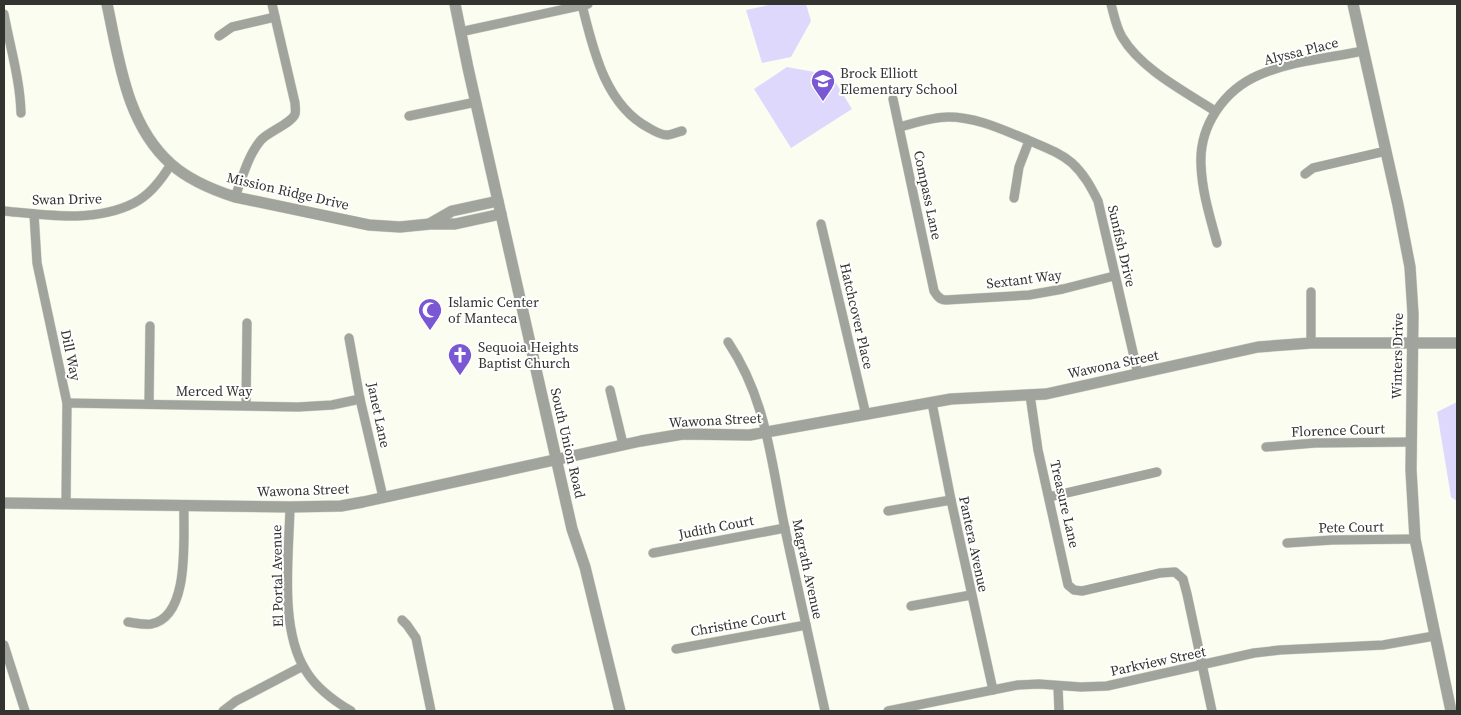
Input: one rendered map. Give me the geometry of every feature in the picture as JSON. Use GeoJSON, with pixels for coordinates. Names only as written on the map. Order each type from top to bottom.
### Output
{"type":"FeatureCollection","features":[{"type":"Feature","properties":{"kind":"street","name":"Mission Ridge Drive"},"geometry":{"type":"LineString","coordinates":[[106,4],[131,106],[146,133],[171,164],[190,178],[235,197],[369,225],[400,227],[455,224],[501,214]]}},
{"type":"Feature","properties":{"kind":"street"},"geometry":{"type":"LineString","coordinates":[[235,197],[247,165],[260,141],[296,114],[296,103],[272,4]]}},
{"type":"Feature","properties":{"kind":"street","name":"South Union Road"},"geometry":{"type":"LineString","coordinates":[[455,4],[572,529],[585,567],[620,711]]}},
{"type":"Feature","properties":{"kind":"street"},"geometry":{"type":"LineString","coordinates":[[460,32],[585,4],[600,67],[619,102],[634,118],[661,134],[666,135],[682,131]]}},
{"type":"Feature","properties":{"kind":"street"},"geometry":{"type":"LineString","coordinates":[[1111,4],[1121,36],[1131,49],[1171,83],[1215,111]]}},
{"type":"Feature","properties":{"kind":"street","name":"Winters Drive"},"geometry":{"type":"LineString","coordinates":[[1353,4],[1398,204],[1410,267],[1414,314],[1412,504],[1415,539],[1451,711]]}},
{"type":"Feature","properties":{"kind":"street"},"geometry":{"type":"LineString","coordinates":[[4,14],[17,71],[21,96],[21,113]]}},
{"type":"Feature","properties":{"kind":"street"},"geometry":{"type":"LineString","coordinates":[[219,36],[232,27],[275,17]]}},
{"type":"Feature","properties":{"kind":"street","name":"Alyssa Place"},"geometry":{"type":"LineString","coordinates":[[1218,243],[1206,203],[1200,164],[1206,130],[1215,111],[1240,86],[1259,75],[1288,66],[1363,51]]}},
{"type":"Feature","properties":{"kind":"street","name":"Compass Lane"},"geometry":{"type":"LineString","coordinates":[[893,99],[934,291],[937,296]]}},
{"type":"Feature","properties":{"kind":"street"},"geometry":{"type":"LineString","coordinates":[[409,116],[476,102]]}},
{"type":"Feature","properties":{"kind":"street","name":"Sunfish Drive"},"geometry":{"type":"LineString","coordinates":[[900,127],[934,119],[948,117],[963,118],[994,126],[1029,140],[1053,150],[1072,163],[1090,184],[1098,201],[1138,374]]}},
{"type":"Feature","properties":{"kind":"street"},"geometry":{"type":"LineString","coordinates":[[1014,198],[1019,167],[1029,140]]}},
{"type":"Feature","properties":{"kind":"street"},"geometry":{"type":"LineString","coordinates":[[1305,174],[1313,168],[1386,151]]}},
{"type":"Feature","properties":{"kind":"street","name":"Swan Drive"},"geometry":{"type":"LineString","coordinates":[[4,211],[34,214],[94,214],[117,210],[145,195],[162,178],[171,164]]}},
{"type":"Feature","properties":{"kind":"street","name":"Mission Ridge Drive"},"geometry":{"type":"LineString","coordinates":[[430,224],[452,211],[498,201]]}},
{"type":"Feature","properties":{"kind":"street","name":"Dill Way"},"geometry":{"type":"LineString","coordinates":[[34,214],[37,263],[68,403],[66,504]]}},
{"type":"Feature","properties":{"kind":"street","name":"Hatchcover Place"},"geometry":{"type":"LineString","coordinates":[[821,224],[866,415]]}},
{"type":"Feature","properties":{"kind":"street","name":"Sextant Way"},"geometry":{"type":"LineString","coordinates":[[937,296],[942,300],[946,300],[1029,295],[1063,289],[1114,276]]}},
{"type":"Feature","properties":{"kind":"street"},"geometry":{"type":"LineString","coordinates":[[1310,292],[1311,343]]}},
{"type":"Feature","properties":{"kind":"street"},"geometry":{"type":"LineString","coordinates":[[246,405],[247,323]]}},
{"type":"Feature","properties":{"kind":"street"},"geometry":{"type":"LineString","coordinates":[[149,404],[150,326]]}},
{"type":"Feature","properties":{"kind":"street","name":"Janet Lane"},"geometry":{"type":"LineString","coordinates":[[349,338],[360,399],[383,497]]}},
{"type":"Feature","properties":{"kind":"street","name":"Magrath Avenue"},"geometry":{"type":"LineString","coordinates":[[728,342],[749,378],[761,409],[825,711]]}},
{"type":"Feature","properties":{"kind":"street","name":"Wawona Street"},"geometry":{"type":"LineString","coordinates":[[4,504],[340,506],[622,444],[684,434],[750,435],[767,433],[964,398],[1046,394],[1258,347],[1311,343],[1457,344]]}},
{"type":"Feature","properties":{"kind":"street"},"geometry":{"type":"LineString","coordinates":[[610,390],[622,444]]}},
{"type":"Feature","properties":{"kind":"street","name":"Treasure Lane"},"geometry":{"type":"LineString","coordinates":[[1030,395],[1038,450],[1068,585],[1074,590],[1082,592],[1170,571],[1175,572],[1183,579],[1202,665]]}},
{"type":"Feature","properties":{"kind":"street","name":"Merced Way"},"geometry":{"type":"LineString","coordinates":[[68,403],[307,406],[332,405],[360,399]]}},
{"type":"Feature","properties":{"kind":"street","name":"Pantera Avenue"},"geometry":{"type":"LineString","coordinates":[[932,403],[971,595],[993,690]]}},
{"type":"Feature","properties":{"kind":"street","name":"Florence Court"},"geometry":{"type":"LineString","coordinates":[[1266,447],[1315,443],[1412,442]]}},
{"type":"Feature","properties":{"kind":"street"},"geometry":{"type":"LineString","coordinates":[[1049,497],[1157,472]]}},
{"type":"Feature","properties":{"kind":"street"},"geometry":{"type":"LineString","coordinates":[[888,511],[951,500]]}},
{"type":"Feature","properties":{"kind":"street"},"geometry":{"type":"LineString","coordinates":[[128,622],[153,624],[165,617],[179,596],[182,577],[184,506]]}},
{"type":"Feature","properties":{"kind":"street","name":"El Portal Avenue"},"geometry":{"type":"LineString","coordinates":[[290,507],[289,620],[294,646],[302,666],[317,686],[335,702],[351,711]]}},
{"type":"Feature","properties":{"kind":"street","name":"Judith Court"},"geometry":{"type":"LineString","coordinates":[[653,553],[785,528]]}},
{"type":"Feature","properties":{"kind":"street","name":"Pete Court"},"geometry":{"type":"LineString","coordinates":[[1287,542],[1415,539]]}},
{"type":"Feature","properties":{"kind":"street"},"geometry":{"type":"LineString","coordinates":[[911,606],[971,595]]}},
{"type":"Feature","properties":{"kind":"street"},"geometry":{"type":"LineString","coordinates":[[402,620],[416,638],[431,711]]}},
{"type":"Feature","properties":{"kind":"street","name":"Christine Court"},"geometry":{"type":"LineString","coordinates":[[676,649],[806,625]]}},
{"type":"Feature","properties":{"kind":"street","name":"Parkview Street"},"geometry":{"type":"LineString","coordinates":[[890,711],[1018,685],[1039,684],[1058,687],[1107,686],[1280,650],[1383,645],[1434,636]]}},
{"type":"Feature","properties":{"kind":"street"},"geometry":{"type":"LineString","coordinates":[[4,645],[25,711]]}},
{"type":"Feature","properties":{"kind":"street"},"geometry":{"type":"LineString","coordinates":[[1202,665],[1212,711]]}},
{"type":"Feature","properties":{"kind":"street"},"geometry":{"type":"LineString","coordinates":[[223,711],[236,701],[302,666]]}},
{"type":"Feature","properties":{"kind":"street"},"geometry":{"type":"LineString","coordinates":[[1058,687],[1059,711]]}},
{"type":"Feature","properties":{"kind":"shaded area"},"geometry":{"type":"Polygon","coordinates":[[[774,4],[806,4],[811,21],[791,57],[762,63],[746,10],[774,4]]]}},
{"type":"Feature","properties":{"kind":"shaded area"},"geometry":{"type":"Polygon","coordinates":[[[787,67],[831,75],[852,109],[791,148],[754,89],[787,67]]]}},
{"type":"Feature","properties":{"kind":"shaded area"},"geometry":{"type":"Polygon","coordinates":[[[1457,402],[1457,501],[1451,497],[1437,412],[1457,402]]]}},
{"type":"Feature","properties":{"kind":"place","name":"Brock Elliott Elementary School"},"geometry":{"type":"Point","coordinates":[823,102]}},
{"type":"Feature","properties":{"kind":"place","name":"Islamic Center of Manteca"},"geometry":{"type":"Point","coordinates":[430,331]}},
{"type":"Feature","properties":{"kind":"place","name":"Sequoia Heights Baptist Church"},"geometry":{"type":"Point","coordinates":[460,376]}}]}
